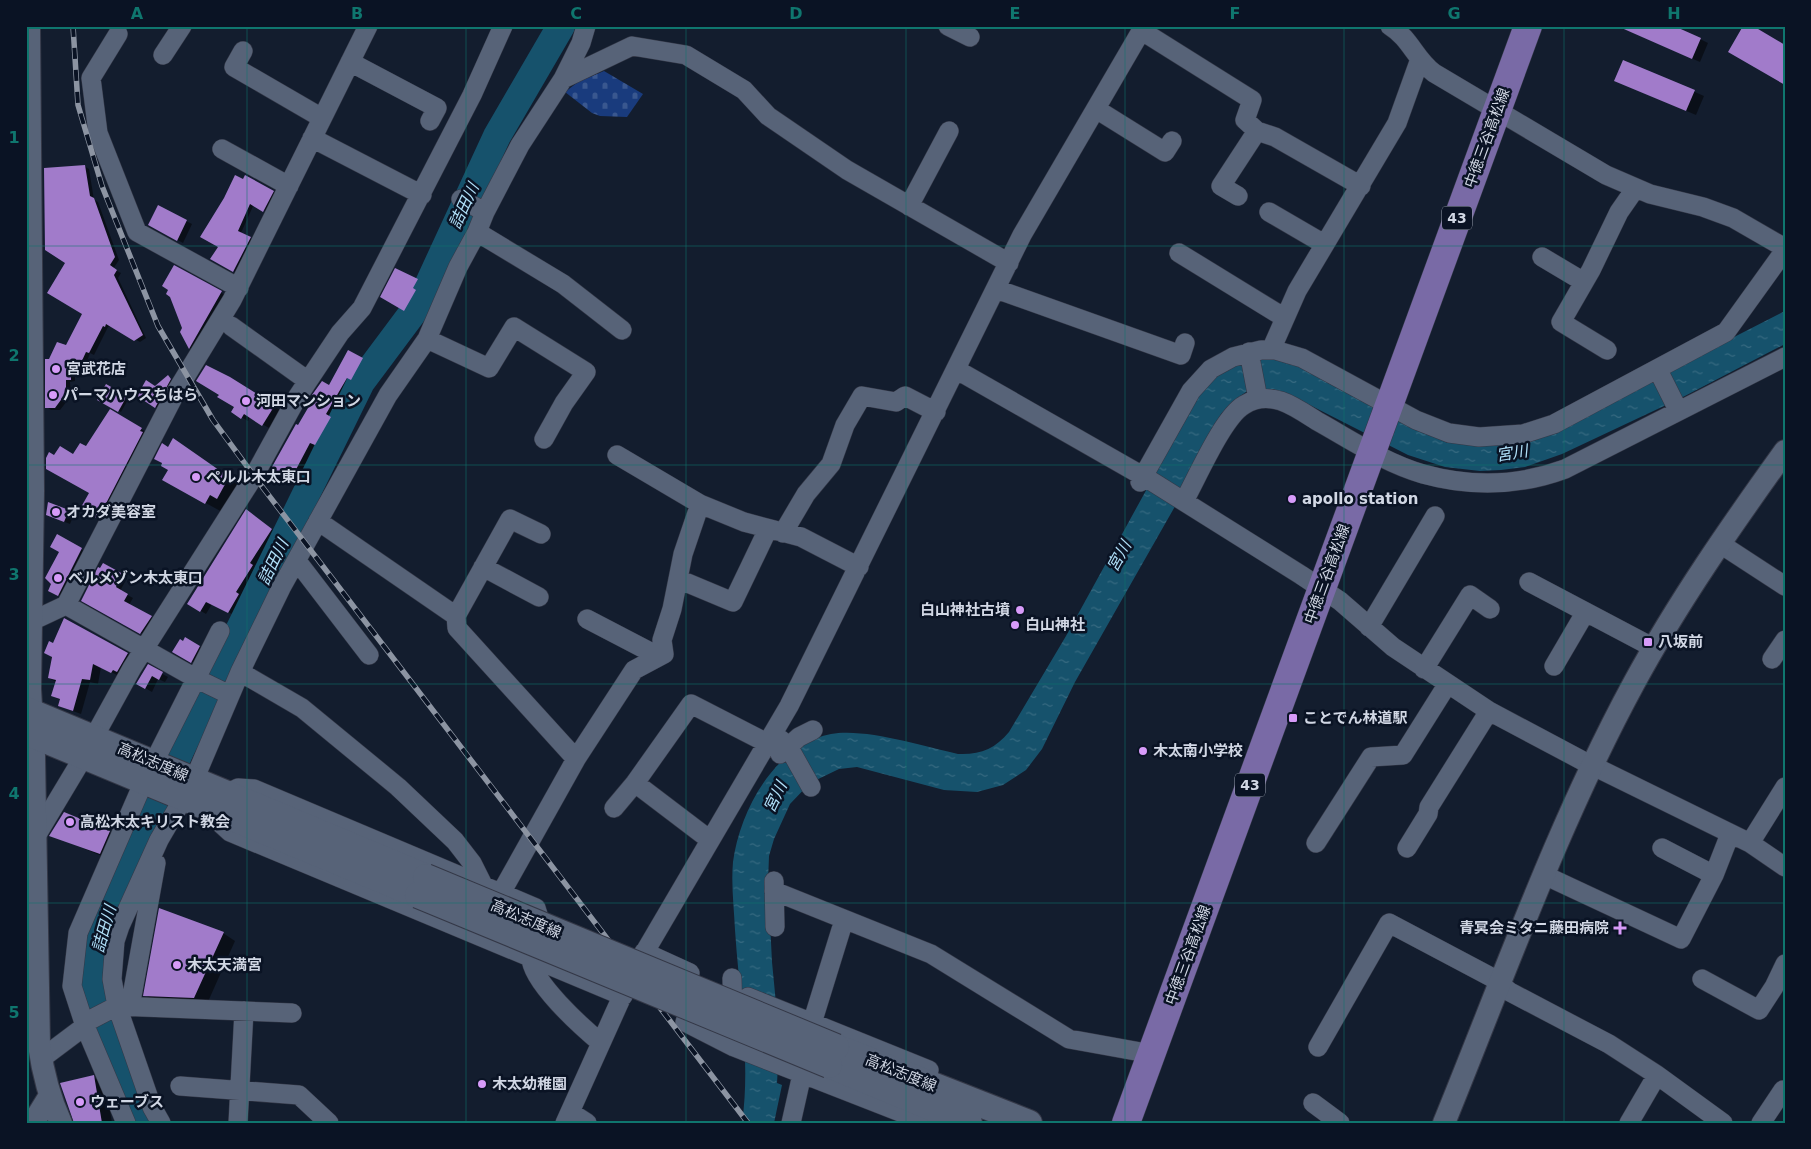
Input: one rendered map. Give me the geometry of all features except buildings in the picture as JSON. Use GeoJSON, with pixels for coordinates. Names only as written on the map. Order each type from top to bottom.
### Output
{"type":"FeatureCollection","features":[{"type":"Feature","properties":{"kind":"main road","name":"中徳三谷高松線"},"geometry":{"type":"LineString","coordinates":[[1126,1123],[1528,26]]}},
{"type":"Feature","properties":{"kind":"main road","name":"高松志度線"},"geometry":{"type":"LineString","coordinates":[[29,722],[833,1056],[969,1123]]}},
{"type":"Feature","properties":{"kind":"main road","name":"高松志度線"},"geometry":{"type":"LineString","coordinates":[[833,1056],[1018,1118]]}},
{"type":"Feature","properties":{"kind":"street"},"geometry":{"type":"LineString","coordinates":[[29,26],[31,86],[29,722],[32,834],[32,997],[41,1059],[49,1097],[61,1123]]}},
{"type":"Feature","properties":{"kind":"street"},"geometry":{"type":"LineString","coordinates":[[162,55],[182,26]]}},
{"type":"Feature","properties":{"kind":"street"},"geometry":{"type":"LineString","coordinates":[[66,605],[155,431],[239,288],[368,26]]}},
{"type":"Feature","properties":{"kind":"street"},"geometry":{"type":"LineString","coordinates":[[32,834],[89,746],[144,649],[254,476],[308,381],[340,333],[362,308],[472,96],[503,26]]}},
{"type":"Feature","properties":{"kind":"street"},"geometry":{"type":"LineString","coordinates":[[161,1123],[152,1108],[112,979],[116,941],[120,926],[159,840],[186,788],[281,588],[388,395],[427,339],[458,267],[477,232],[485,212],[520,144],[563,79],[581,43],[586,26]]}},
{"type":"Feature","properties":{"kind":"street"},"geometry":{"type":"LineString","coordinates":[[948,26],[970,37]]}},
{"type":"Feature","properties":{"kind":"street"},"geometry":{"type":"LineString","coordinates":[[1144,479],[1184,401],[1201,378],[1222,362],[1271,350],[1302,358],[1388,407],[1430,427],[1449,433],[1479,437],[1516,435],[1554,424],[1659,371],[1726,332],[1785,249],[1751,227],[1718,212],[1636,190],[1575,158],[1434,73],[1420,59],[1402,34],[1390,26]]}},
{"type":"Feature","properties":{"kind":"street"},"geometry":{"type":"LineString","coordinates":[[587,1123],[567,1117],[644,952],[710,840],[780,745],[859,567],[1022,236],[1143,29],[1252,100],[1245,120],[1257,131],[1275,137],[1361,186]]}},
{"type":"Feature","properties":{"kind":"street"},"geometry":{"type":"LineString","coordinates":[[118,34],[91,78],[98,133],[137,232],[239,288]]}},
{"type":"Feature","properties":{"kind":"street"},"geometry":{"type":"LineString","coordinates":[[563,79],[632,46],[686,55],[744,90],[768,116],[840,165],[1009,263]]}},
{"type":"Feature","properties":{"kind":"street"},"geometry":{"type":"LineString","coordinates":[[244,51],[234,67],[322,118]]}},
{"type":"Feature","properties":{"kind":"street"},"geometry":{"type":"LineString","coordinates":[[1271,350],[1285,318],[1324,244],[1361,186],[1397,123],[1420,59]]}},
{"type":"Feature","properties":{"kind":"street"},"geometry":{"type":"LineString","coordinates":[[350,62],[437,108],[430,121]]}},
{"type":"Feature","properties":{"kind":"street"},"geometry":{"type":"LineString","coordinates":[[1096,109],[1165,152],[1172,141]]}},
{"type":"Feature","properties":{"kind":"street"},"geometry":{"type":"LineString","coordinates":[[909,206],[949,131]]}},
{"type":"Feature","properties":{"kind":"street"},"geometry":{"type":"LineString","coordinates":[[1238,196],[1221,186],[1257,131]]}},
{"type":"Feature","properties":{"kind":"street"},"geometry":{"type":"LineString","coordinates":[[312,138],[422,195]]}},
{"type":"Feature","properties":{"kind":"street"},"geometry":{"type":"LineString","coordinates":[[222,149],[289,186]]}},
{"type":"Feature","properties":{"kind":"street"},"geometry":{"type":"LineString","coordinates":[[1607,350],[1561,322],[1584,282],[1619,212],[1636,190]]}},
{"type":"Feature","properties":{"kind":"street"},"geometry":{"type":"LineString","coordinates":[[461,198],[485,212]]}},
{"type":"Feature","properties":{"kind":"street"},"geometry":{"type":"LineString","coordinates":[[1269,212],[1324,244]]}},
{"type":"Feature","properties":{"kind":"street"},"geometry":{"type":"LineString","coordinates":[[477,232],[563,284],[622,330]]}},
{"type":"Feature","properties":{"kind":"street"},"geometry":{"type":"LineString","coordinates":[[1179,253],[1285,318]]}},
{"type":"Feature","properties":{"kind":"street"},"geometry":{"type":"LineString","coordinates":[[1542,257],[1584,282]]}},
{"type":"Feature","properties":{"kind":"street"},"geometry":{"type":"LineString","coordinates":[[996,289],[1180,355],[1185,342]]}},
{"type":"Feature","properties":{"kind":"street"},"geometry":{"type":"LineString","coordinates":[[231,326],[308,381]]}},
{"type":"Feature","properties":{"kind":"street"},"geometry":{"type":"LineString","coordinates":[[427,339],[489,368],[514,326],[586,372],[564,403],[544,439]]}},
{"type":"Feature","properties":{"kind":"street"},"geometry":{"type":"LineString","coordinates":[[1250,354],[1258,397]]}},
{"type":"Feature","properties":{"kind":"street"},"geometry":{"type":"LineString","coordinates":[[1183,500],[1228,422],[1239,408],[1258,397],[1281,401],[1413,471],[1455,481],[1486,483],[1527,480],[1565,469],[1677,408],[1785,356]]}},
{"type":"Feature","properties":{"kind":"street"},"geometry":{"type":"LineString","coordinates":[[957,370],[1183,500],[1321,589],[1424,669],[1489,711],[1750,843],[1785,867]]}},
{"type":"Feature","properties":{"kind":"street"},"geometry":{"type":"LineString","coordinates":[[1659,371],[1677,408]]}},
{"type":"Feature","properties":{"kind":"street"},"geometry":{"type":"LineString","coordinates":[[678,579],[732,602],[775,531],[830,464],[845,426],[862,396],[896,402],[905,396],[936,412]]}},
{"type":"Feature","properties":{"kind":"street"},"geometry":{"type":"LineString","coordinates":[[1444,1123],[1544,875],[1593,765],[1654,648],[1719,543],[1785,451]]}},
{"type":"Feature","properties":{"kind":"street"},"geometry":{"type":"LineString","coordinates":[[617,455],[700,504],[744,522],[801,537],[859,567]]}},
{"type":"Feature","properties":{"kind":"street"},"geometry":{"type":"LineString","coordinates":[[501,893],[576,759],[634,670],[664,654],[662,640],[672,608],[683,554],[700,504]]}},
{"type":"Feature","properties":{"kind":"street"},"geometry":{"type":"LineString","coordinates":[[1369,627],[1435,516]]}},
{"type":"Feature","properties":{"kind":"street"},"geometry":{"type":"LineString","coordinates":[[541,534],[510,519],[456,616],[457,628],[576,759]]}},
{"type":"Feature","properties":{"kind":"street"},"geometry":{"type":"LineString","coordinates":[[318,521],[456,616]]}},
{"type":"Feature","properties":{"kind":"street"},"geometry":{"type":"LineString","coordinates":[[1719,543],[1785,586]]}},
{"type":"Feature","properties":{"kind":"street"},"geometry":{"type":"LineString","coordinates":[[297,561],[370,655]]}},
{"type":"Feature","properties":{"kind":"street"},"geometry":{"type":"LineString","coordinates":[[483,567],[539,597]]}},
{"type":"Feature","properties":{"kind":"street"},"geometry":{"type":"LineString","coordinates":[[1529,582],[1654,648]]}},
{"type":"Feature","properties":{"kind":"street"},"geometry":{"type":"LineString","coordinates":[[1424,669],[1470,596],[1490,609]]}},
{"type":"Feature","properties":{"kind":"street"},"geometry":{"type":"LineString","coordinates":[[29,616],[66,605],[197,679],[230,695]]}},
{"type":"Feature","properties":{"kind":"street"},"geometry":{"type":"LineString","coordinates":[[1554,666],[1585,613]]}},
{"type":"Feature","properties":{"kind":"street"},"geometry":{"type":"LineString","coordinates":[[587,619],[658,656]]}},
{"type":"Feature","properties":{"kind":"street"},"geometry":{"type":"LineString","coordinates":[[126,1123],[72,986],[78,933],[220,631]]}},
{"type":"Feature","properties":{"kind":"street"},"geometry":{"type":"LineString","coordinates":[[1772,658],[1785,640]]}},
{"type":"Feature","properties":{"kind":"street"},"geometry":{"type":"LineString","coordinates":[[240,672],[302,708],[398,787],[455,841],[472,863],[482,885]]}},
{"type":"Feature","properties":{"kind":"street"},"geometry":{"type":"LineString","coordinates":[[1316,844],[1371,757],[1403,755],[1447,685]]}},
{"type":"Feature","properties":{"kind":"street"},"geometry":{"type":"LineString","coordinates":[[614,808],[635,783],[691,704],[780,745],[810,788]]}},
{"type":"Feature","properties":{"kind":"street"},"geometry":{"type":"LineString","coordinates":[[1407,848],[1428,814],[1429,807],[1489,711]]}},
{"type":"Feature","properties":{"kind":"street"},"geometry":{"type":"LineString","coordinates":[[780,745],[813,730]]}},
{"type":"Feature","properties":{"kind":"street"},"geometry":{"type":"LineString","coordinates":[[635,783],[710,840]]}},
{"type":"Feature","properties":{"kind":"street"},"geometry":{"type":"LineString","coordinates":[[1750,843],[1785,787]]}},
{"type":"Feature","properties":{"kind":"street"},"geometry":{"type":"LineString","coordinates":[[601,1044],[573,1018],[536,974],[530,958],[540,918],[536,908],[254,789],[238,788],[221,803],[219,822],[230,832],[530,958],[623,996]]}},
{"type":"Feature","properties":{"kind":"street"},"geometry":{"type":"LineString","coordinates":[[1544,875],[1681,939],[1714,875],[1730,834]]}},
{"type":"Feature","properties":{"kind":"street"},"geometry":{"type":"LineString","coordinates":[[120,1007],[159,840]]}},
{"type":"Feature","properties":{"kind":"street"},"geometry":{"type":"LineString","coordinates":[[1662,848],[1714,875]]}},
{"type":"Feature","properties":{"kind":"street"},"geometry":{"type":"LineString","coordinates":[[775,927],[774,886],[844,920],[931,954],[1068,1039],[1152,1054]]}},
{"type":"Feature","properties":{"kind":"street"},"geometry":{"type":"LineString","coordinates":[[791,1123],[803,1073],[811,1022],[844,920]]}},
{"type":"Feature","properties":{"kind":"street"},"geometry":{"type":"LineString","coordinates":[[1318,1047],[1389,922],[1491,977],[1510,992],[1608,1044],[1657,1075],[1711,1120]]}},
{"type":"Feature","properties":{"kind":"street"},"geometry":{"type":"LineString","coordinates":[[644,952],[700,978],[732,984],[779,1004],[811,1022],[972,1088],[1018,1118]]}},
{"type":"Feature","properties":{"kind":"street"},"geometry":{"type":"LineString","coordinates":[[1702,979],[1759,1010],[1779,991],[1785,964]]}},
{"type":"Feature","properties":{"kind":"street"},"geometry":{"type":"LineString","coordinates":[[700,978],[685,1022],[734,1047],[928,1123]]}},
{"type":"Feature","properties":{"kind":"street"},"geometry":{"type":"LineString","coordinates":[[732,984],[734,1047]]}},
{"type":"Feature","properties":{"kind":"street"},"geometry":{"type":"LineString","coordinates":[[779,1004],[786,1066]]}},
{"type":"Feature","properties":{"kind":"street"},"geometry":{"type":"LineString","coordinates":[[41,1059],[86,1024],[120,1007],[292,1013]]}},
{"type":"Feature","properties":{"kind":"street"},"geometry":{"type":"LineString","coordinates":[[238,1123],[244,1011]]}},
{"type":"Feature","properties":{"kind":"street"},"geometry":{"type":"LineString","coordinates":[[1629,1123],[1657,1075]]}},
{"type":"Feature","properties":{"kind":"street"},"geometry":{"type":"LineString","coordinates":[[180,1086],[299,1095],[329,1123]]}},
{"type":"Feature","properties":{"kind":"street"},"geometry":{"type":"LineString","coordinates":[[1761,1123],[1783,1090],[1785,1092]]}},
{"type":"Feature","properties":{"kind":"street"},"geometry":{"type":"LineString","coordinates":[[33,1123],[49,1097]]}},
{"type":"Feature","properties":{"kind":"street"},"geometry":{"type":"LineString","coordinates":[[863,1097],[901,1123]]}},
{"type":"Feature","properties":{"kind":"street"},"geometry":{"type":"LineString","coordinates":[[1313,1103],[1340,1123]]}},
{"type":"Feature","properties":{"kind":"green space"},"geometry":{"type":"Polygon","coordinates":[[[604,71],[643,94],[627,117],[600,116],[592,113],[565,92],[578,82],[604,71]]]}},
{"type":"Feature","properties":{"kind":"water","name":"宮川"},"geometry":{"type":"Polygon","coordinates":[[[1785,311],[1785,344],[1681,398],[1562,454],[1525,467],[1480,471],[1445,467],[1408,455],[1294,397],[1273,389],[1246,392],[1232,402],[1221,414],[1190,480],[1075,682],[1042,749],[1026,770],[1003,785],[977,792],[944,790],[857,767],[839,769],[810,783],[790,804],[774,839],[769,856],[768,882],[772,962],[780,1027],[777,1083],[782,1085],[774,1123],[742,1123],[745,1051],[732,879],[737,842],[752,802],[777,766],[793,751],[811,741],[831,734],[861,733],[958,754],[986,750],[1004,738],[1066,636],[1204,385],[1213,377],[1240,363],[1259,359],[1281,358],[1474,444],[1654,378],[1785,311]]]}},
{"type":"Feature","properties":{"kind":"waterway","name":"詰田川"},"geometry":{"type":"LineString","coordinates":[[143,1123],[98,1011],[93,988],[97,943],[105,916],[181,749],[361,382],[420,303],[497,136],[561,26]]}},
{"type":"Feature","properties":{"kind":"railway"},"geometry":{"type":"LineString","coordinates":[[73,26],[78,105],[102,186],[158,326],[213,420],[748,1123]]}},
{"type":"Feature","properties":{"kind":"place","name":"宮武花店"},"geometry":{"type":"Point","coordinates":[56,369]}},
{"type":"Feature","properties":{"kind":"place","name":"パーマハウスちはら"},"geometry":{"type":"Point","coordinates":[53,395]}},
{"type":"Feature","properties":{"kind":"place","name":"河田マンション"},"geometry":{"type":"Point","coordinates":[246,401]}},
{"type":"Feature","properties":{"kind":"place","name":"ペルル木太東口"},"geometry":{"type":"Point","coordinates":[196,477]}},
{"type":"Feature","properties":{"kind":"place","name":"apollo station"},"geometry":{"type":"Point","coordinates":[1292,499]}},
{"type":"Feature","properties":{"kind":"place","name":"オカダ美容室"},"geometry":{"type":"Point","coordinates":[56,512]}},
{"type":"Feature","properties":{"kind":"place","name":"ベルメゾン木太東口"},"geometry":{"type":"Point","coordinates":[58,578]}},
{"type":"Feature","properties":{"kind":"place","name":"白山神社古墳"},"geometry":{"type":"Point","coordinates":[1020,610]}},
{"type":"Feature","properties":{"kind":"place","name":"白山神社"},"geometry":{"type":"Point","coordinates":[1015,625]}},
{"type":"Feature","properties":{"kind":"place","name":"八坂前"},"geometry":{"type":"Point","coordinates":[1648,642]}},
{"type":"Feature","properties":{"kind":"place","name":"ことでん林道駅"},"geometry":{"type":"Point","coordinates":[1293,718]}},
{"type":"Feature","properties":{"kind":"place","name":"木太南小学校"},"geometry":{"type":"Point","coordinates":[1143,751]}},
{"type":"Feature","properties":{"kind":"place","name":"高松木太キリスト教会"},"geometry":{"type":"Point","coordinates":[70,822]}},
{"type":"Feature","properties":{"kind":"place","name":"青冥会ミタニ藤田病院"},"geometry":{"type":"Point","coordinates":[1620,928]}},
{"type":"Feature","properties":{"kind":"place","name":"木太天満宮"},"geometry":{"type":"Point","coordinates":[177,965]}},
{"type":"Feature","properties":{"kind":"place","name":"木太幼稚園"},"geometry":{"type":"Point","coordinates":[482,1084]}},
{"type":"Feature","properties":{"kind":"place","name":"ウェーブス"},"geometry":{"type":"Point","coordinates":[80,1102]}}]}
